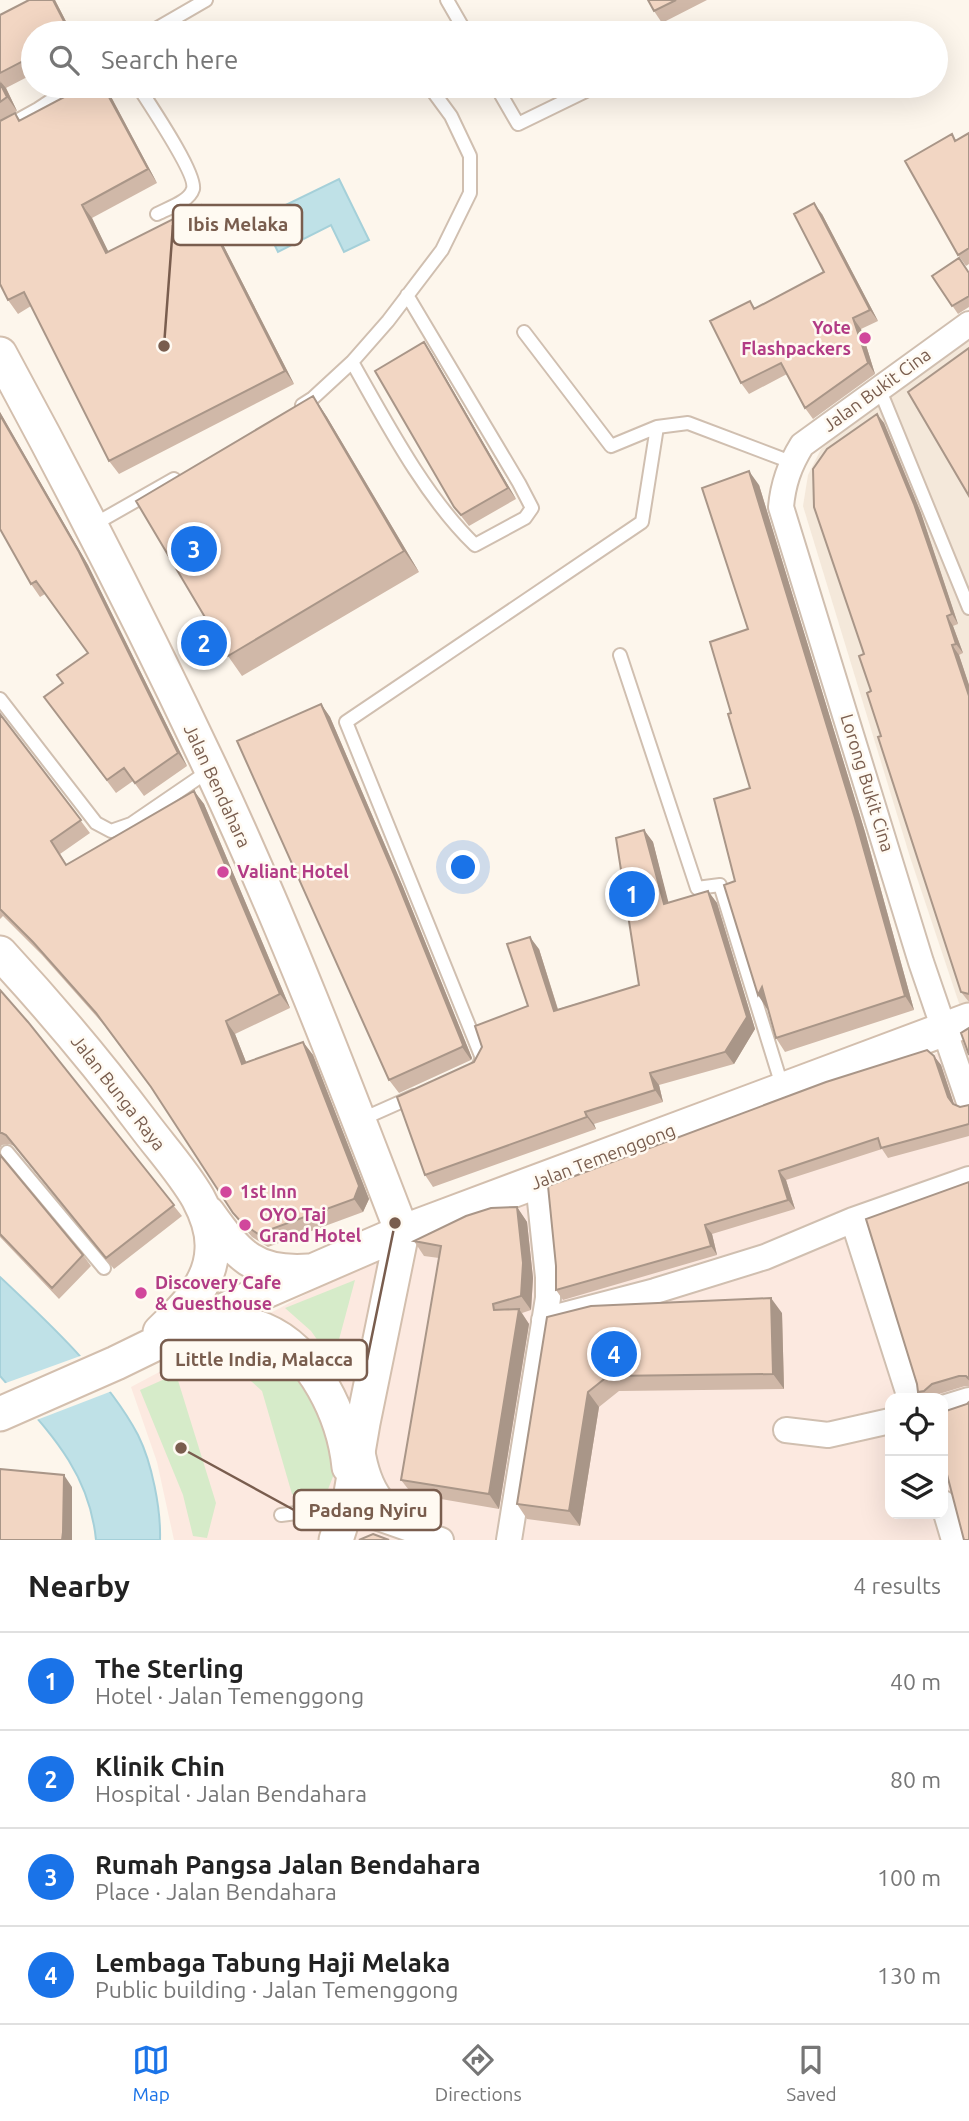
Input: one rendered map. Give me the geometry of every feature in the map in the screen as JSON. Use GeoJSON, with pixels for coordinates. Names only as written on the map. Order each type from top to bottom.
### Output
{"type":"FeatureCollection","features":[{"type":"Feature","properties":{"kind":"street","name":"Jalan Bukit Cina"},"geometry":{"type":"LineString","coordinates":[[791,462],[802,445],[969,324]]}},
{"type":"Feature","properties":{"kind":"street","name":"Jalan Bendahara"},"geometry":{"type":"LineString","coordinates":[[0,354],[91,527],[211,769],[315,1007],[402,1232]]}},
{"type":"Feature","properties":{"kind":"street","name":"Lorong Bukit Cina"},"geometry":{"type":"LineString","coordinates":[[791,462],[783,484],[781,507],[921,962],[957,1025],[969,1102]]}},
{"type":"Feature","properties":{"kind":"street","name":"Jalan Bunga Raya"},"geometry":{"type":"LineString","coordinates":[[0,953],[51,1007],[112,1083],[198,1199],[209,1226],[212,1247],[210,1267],[201,1286],[159,1334],[121,1361]]}},
{"type":"Feature","properties":{"kind":"street","name":"Jalan Temenggong"},"geometry":{"type":"LineString","coordinates":[[171,1336],[241,1302],[402,1232],[957,1025]]}},
{"type":"Feature","properties":{"kind":"street"},"geometry":{"type":"LineString","coordinates":[[544,1320],[654,1291],[765,1257],[853,1220],[969,1179]]}},
{"type":"Feature","properties":{"kind":"street"},"geometry":{"type":"LineString","coordinates":[[509,1540],[544,1320],[548,1277],[538,1182]]}},
{"type":"Feature","properties":{"kind":"street"},"geometry":{"type":"LineString","coordinates":[[198,1199],[234,1245],[255,1263],[275,1271],[315,1270]]}},
{"type":"Feature","properties":{"kind":"street"},"geometry":{"type":"LineString","coordinates":[[853,1220],[908,1393]]}},
{"type":"Feature","properties":{"kind":"street"},"geometry":{"type":"LineString","coordinates":[[336,1540],[349,1500],[362,1423],[402,1232]]}},
{"type":"Feature","properties":{"kind":"street"},"geometry":{"type":"LineString","coordinates":[[0,1414],[171,1336],[200,1328],[247,1326],[264,1330],[293,1350],[314,1373],[339,1421],[348,1456],[349,1500]]}},
{"type":"Feature","properties":{"kind":"street"},"geometry":{"type":"LineString","coordinates":[[948,1406],[969,1400]]}},
{"type":"Feature","properties":{"kind":"street"},"geometry":{"type":"LineString","coordinates":[[786,1430],[828,1435],[885,1422]]}},
{"type":"Feature","properties":{"kind":"street"},"geometry":{"type":"LineString","coordinates":[[362,1423],[362,1449],[372,1488],[397,1518],[431,1536]]}},
{"type":"Feature","properties":{"kind":"street"},"geometry":{"type":"LineString","coordinates":[[349,1500],[431,1536]]}},
{"type":"Feature","properties":{"kind":"street"},"geometry":{"type":"LineString","coordinates":[[948,1519],[954,1540]]}},
{"type":"Feature","properties":{"kind":"lane"},"geometry":{"type":"LineString","coordinates":[[170,21],[206,0]]}},
{"type":"Feature","properties":{"kind":"lane"},"geometry":{"type":"LineString","coordinates":[[447,0],[459,21]]}},
{"type":"Feature","properties":{"kind":"lane"},"geometry":{"type":"LineString","coordinates":[[0,130],[55,98]]}},
{"type":"Feature","properties":{"kind":"lane"},"geometry":{"type":"LineString","coordinates":[[145,98],[193,180],[193,189],[185,199],[157,214]]}},
{"type":"Feature","properties":{"kind":"lane"},"geometry":{"type":"LineString","coordinates":[[289,412],[313,398],[352,362],[442,250],[470,193],[470,156],[450,116],[437,98]]}},
{"type":"Feature","properties":{"kind":"lane"},"geometry":{"type":"LineString","coordinates":[[503,98],[518,124],[571,98]]}},
{"type":"Feature","properties":{"kind":"lane"},"geometry":{"type":"LineString","coordinates":[[352,362],[389,427],[428,486],[448,515],[475,545],[525,518],[532,508],[519,483],[407,295]]}},
{"type":"Feature","properties":{"kind":"lane"},"geometry":{"type":"LineString","coordinates":[[524,332],[611,446],[657,427],[688,423],[791,462]]}},
{"type":"Feature","properties":{"kind":"lane"},"geometry":{"type":"LineString","coordinates":[[879,388],[963,576],[969,608]]}},
{"type":"Feature","properties":{"kind":"lane"},"geometry":{"type":"LineString","coordinates":[[466,1073],[478,1067],[482,1058],[346,722],[642,522],[657,427]]}},
{"type":"Feature","properties":{"kind":"lane"},"geometry":{"type":"LineString","coordinates":[[91,527],[184,474]]}},
{"type":"Feature","properties":{"kind":"lane"},"geometry":{"type":"LineString","coordinates":[[620,655],[697,888],[720,885],[783,1089]]}},
{"type":"Feature","properties":{"kind":"lane"},"geometry":{"type":"LineString","coordinates":[[0,699],[96,823],[111,831],[131,824],[211,769]]}},
{"type":"Feature","properties":{"kind":"lane"},"geometry":{"type":"LineString","coordinates":[[359,1120],[431,1088]]}},
{"type":"Feature","properties":{"kind":"lane"},"geometry":{"type":"LineString","coordinates":[[7,1152],[104,1268]]}},
{"type":"Feature","properties":{"kind":"lane"},"geometry":{"type":"LineString","coordinates":[[281,1515],[349,1500]]}},
{"type":"Feature","properties":{"kind":"shaded area"},"geometry":{"type":"Polygon","coordinates":[[[969,339],[967,1027],[910,857],[803,506],[808,475],[821,449],[852,419],[969,339]]]}},
{"type":"Feature","properties":{"kind":"shaded area"},"geometry":{"type":"Polygon","coordinates":[[[969,1026],[969,1540],[174,1540],[157,1462],[131,1387],[357,1267],[946,1050],[969,1026]]]}},
{"type":"Feature","properties":{"kind":"green space"},"geometry":{"type":"Polygon","coordinates":[[[355,1280],[333,1362],[311,1331],[285,1308],[355,1280]]]}},
{"type":"Feature","properties":{"kind":"green space"},"geometry":{"type":"Polygon","coordinates":[[[256,1336],[285,1355],[309,1395],[329,1442],[334,1474],[318,1515],[292,1494],[262,1391],[223,1356],[256,1336]]]}},
{"type":"Feature","properties":{"kind":"green space"},"geometry":{"type":"Polygon","coordinates":[[[176,1374],[216,1503],[207,1538],[193,1536],[183,1495],[140,1390],[176,1374]]]}},
{"type":"Feature","properties":{"kind":"water"},"geometry":{"type":"Polygon","coordinates":[[[339,179],[369,240],[344,252],[331,225],[278,252],[261,217],[339,179]]]}},
{"type":"Feature","properties":{"kind":"water"},"geometry":{"type":"Polygon","coordinates":[[[0,1277],[94,1372],[138,1435],[155,1486],[160,1540],[96,1540],[92,1514],[74,1470],[48,1432],[0,1376],[0,1277]]]}},
{"type":"Feature","properties":{"kind":"pier"},"geometry":{"type":"Polygon","coordinates":[[[83,1355],[112,1391],[34,1421],[3,1384],[83,1355]]]}},
{"type":"Feature","properties":{"kind":"building"},"geometry":{"type":"Polygon","coordinates":[[[29,0],[53,0],[64,21],[21,21],[21,62],[0,73],[0,15],[29,0]]]}},
{"type":"Feature","properties":{"kind":"building"},"geometry":{"type":"Polygon","coordinates":[[[648,0],[676,0],[654,11],[648,0]]]}},
{"type":"Feature","properties":{"kind":"building"},"geometry":{"type":"Polygon","coordinates":[[[0,83],[7,97],[0,102],[0,83]]]}},
{"type":"Feature","properties":{"kind":"building"},"geometry":{"type":"Polygon","coordinates":[[[62,98],[110,98],[148,169],[82,205],[106,253],[201,205],[285,371],[109,461],[24,292],[8,300],[0,284],[0,121],[15,113],[19,121],[62,98]]]}},
{"type":"Feature","properties":{"kind":"building"},"geometry":{"type":"Polygon","coordinates":[[[969,133],[969,248],[958,255],[905,161],[952,134],[955,141],[969,133]]]}},
{"type":"Feature","properties":{"kind":"building"},"geometry":{"type":"Polygon","coordinates":[[[814,203],[870,310],[853,318],[868,363],[805,408],[781,363],[741,383],[710,321],[750,301],[754,309],[824,272],[794,214],[814,203]]]}},
{"type":"Feature","properties":{"kind":"building"},"geometry":{"type":"Polygon","coordinates":[[[959,258],[969,273],[969,296],[952,306],[932,276],[959,258]]]}},
{"type":"Feature","properties":{"kind":"building"},"geometry":{"type":"Polygon","coordinates":[[[424,342],[508,488],[461,515],[375,371],[424,342]]]}},
{"type":"Feature","properties":{"kind":"building"},"geometry":{"type":"Polygon","coordinates":[[[969,348],[969,496],[908,392],[969,348]]]}},
{"type":"Feature","properties":{"kind":"building"},"geometry":{"type":"Polygon","coordinates":[[[313,396],[404,551],[228,656],[136,501],[313,396]]]}},
{"type":"Feature","properties":{"kind":"building"},"geometry":{"type":"Polygon","coordinates":[[[877,414],[914,504],[952,614],[947,616],[956,644],[952,645],[969,696],[969,994],[961,992],[878,737],[881,736],[867,693],[871,691],[859,656],[864,654],[814,507],[813,469],[827,449],[877,414]]]}},
{"type":"Feature","properties":{"kind":"building"},"geometry":{"type":"Polygon","coordinates":[[[0,415],[79,552],[178,753],[135,783],[124,768],[107,780],[44,697],[63,683],[57,675],[88,653],[36,581],[31,584],[0,529],[0,415]]]}},
{"type":"Feature","properties":{"kind":"building"},"geometry":{"type":"Polygon","coordinates":[[[749,471],[855,818],[905,996],[776,1038],[762,987],[758,995],[724,885],[735,881],[714,799],[750,788],[710,642],[748,629],[702,488],[749,471]]]}},
{"type":"Feature","properties":{"kind":"building"},"geometry":{"type":"Polygon","coordinates":[[[321,704],[463,1045],[389,1080],[237,741],[321,704]]]}},
{"type":"Feature","properties":{"kind":"building"},"geometry":{"type":"Polygon","coordinates":[[[0,714],[81,820],[51,841],[66,865],[194,791],[280,994],[226,1021],[242,1064],[303,1042],[359,1186],[354,1199],[258,1234],[242,1223],[151,1087],[96,1013],[0,909],[0,714]]]}},
{"type":"Feature","properties":{"kind":"building"},"geometry":{"type":"Polygon","coordinates":[[[644,830],[664,904],[708,891],[747,1017],[725,1052],[650,1073],[655,1090],[585,1112],[587,1117],[425,1175],[397,1097],[474,1062],[482,1047],[475,1026],[528,1006],[507,944],[530,937],[554,1011],[639,985],[616,838],[644,830]]]}},
{"type":"Feature","properties":{"kind":"building"},"geometry":{"type":"Polygon","coordinates":[[[0,990],[174,1205],[106,1258],[6,1135],[0,1133],[0,990]]]}},
{"type":"Feature","properties":{"kind":"building"},"geometry":{"type":"Polygon","coordinates":[[[969,1028],[969,1055],[961,1033],[969,1028]]]}},
{"type":"Feature","properties":{"kind":"building"},"geometry":{"type":"Polygon","coordinates":[[[927,1050],[934,1056],[953,1104],[960,1107],[969,1105],[969,1124],[881,1148],[878,1138],[779,1171],[788,1200],[705,1225],[711,1246],[556,1290],[548,1186],[826,1082],[927,1050]]]}},
{"type":"Feature","properties":{"kind":"building"},"geometry":{"type":"Polygon","coordinates":[[[0,1155],[83,1255],[52,1288],[0,1234],[0,1155]]]}},
{"type":"Feature","properties":{"kind":"building"},"geometry":{"type":"Polygon","coordinates":[[[969,1182],[969,1379],[959,1376],[932,1384],[924,1391],[918,1392],[866,1219],[969,1182]]]}},
{"type":"Feature","properties":{"kind":"building"},"geometry":{"type":"Polygon","coordinates":[[[517,1207],[523,1263],[521,1296],[493,1304],[494,1310],[519,1309],[489,1494],[401,1480],[441,1246],[414,1241],[466,1216],[491,1208],[517,1207]]]}},
{"type":"Feature","properties":{"kind":"building"},"geometry":{"type":"Polygon","coordinates":[[[771,1298],[773,1374],[608,1376],[588,1392],[569,1511],[517,1504],[547,1317],[591,1306],[771,1298]]]}},
{"type":"Feature","properties":{"kind":"building"},"geometry":{"type":"Polygon","coordinates":[[[969,1402],[969,1540],[964,1540],[948,1478],[948,1410],[969,1402]]]}},
{"type":"Feature","properties":{"kind":"building"},"geometry":{"type":"Polygon","coordinates":[[[0,1469],[64,1475],[62,1540],[0,1540],[0,1469]]]}},
{"type":"Feature","properties":{"kind":"building"},"geometry":{"type":"Polygon","coordinates":[[[373,1534],[389,1540],[359,1540],[373,1534]]]}},
{"type":"Feature","properties":{"kind":"place","name":"Yote Flashpackers"},"geometry":{"type":"Point","coordinates":[865,338]}},
{"type":"Feature","properties":{"kind":"place","name":"Ibis Melaka"},"geometry":{"type":"Point","coordinates":[164,346]}},
{"type":"Feature","properties":{"kind":"place","name":"Rumah Pangsa Jalan Bendahara"},"geometry":{"type":"Point","coordinates":[194,549]}},
{"type":"Feature","properties":{"kind":"place","name":"Klinik Chin"},"geometry":{"type":"Point","coordinates":[204,643]}},
{"type":"Feature","properties":{"kind":"place","name":"Valiant Hotel"},"geometry":{"type":"Point","coordinates":[223,872]}},
{"type":"Feature","properties":{"kind":"place","name":"The Sterling"},"geometry":{"type":"Point","coordinates":[632,894]}},
{"type":"Feature","properties":{"kind":"place","name":"1st Inn"},"geometry":{"type":"Point","coordinates":[226,1192]}},
{"type":"Feature","properties":{"kind":"place","name":"Little India, Malacca"},"geometry":{"type":"Point","coordinates":[395,1223]}},
{"type":"Feature","properties":{"kind":"place","name":"OYO Taj Grand Hotel"},"geometry":{"type":"Point","coordinates":[245,1225]}},
{"type":"Feature","properties":{"kind":"place","name":"Discovery Cafe & Guesthouse"},"geometry":{"type":"Point","coordinates":[141,1293]}},
{"type":"Feature","properties":{"kind":"place","name":"Lembaga Tabung Haji Melaka"},"geometry":{"type":"Point","coordinates":[614,1354]}},
{"type":"Feature","properties":{"kind":"place","name":"Padang Nyiru"},"geometry":{"type":"Point","coordinates":[181,1448]}}]}
